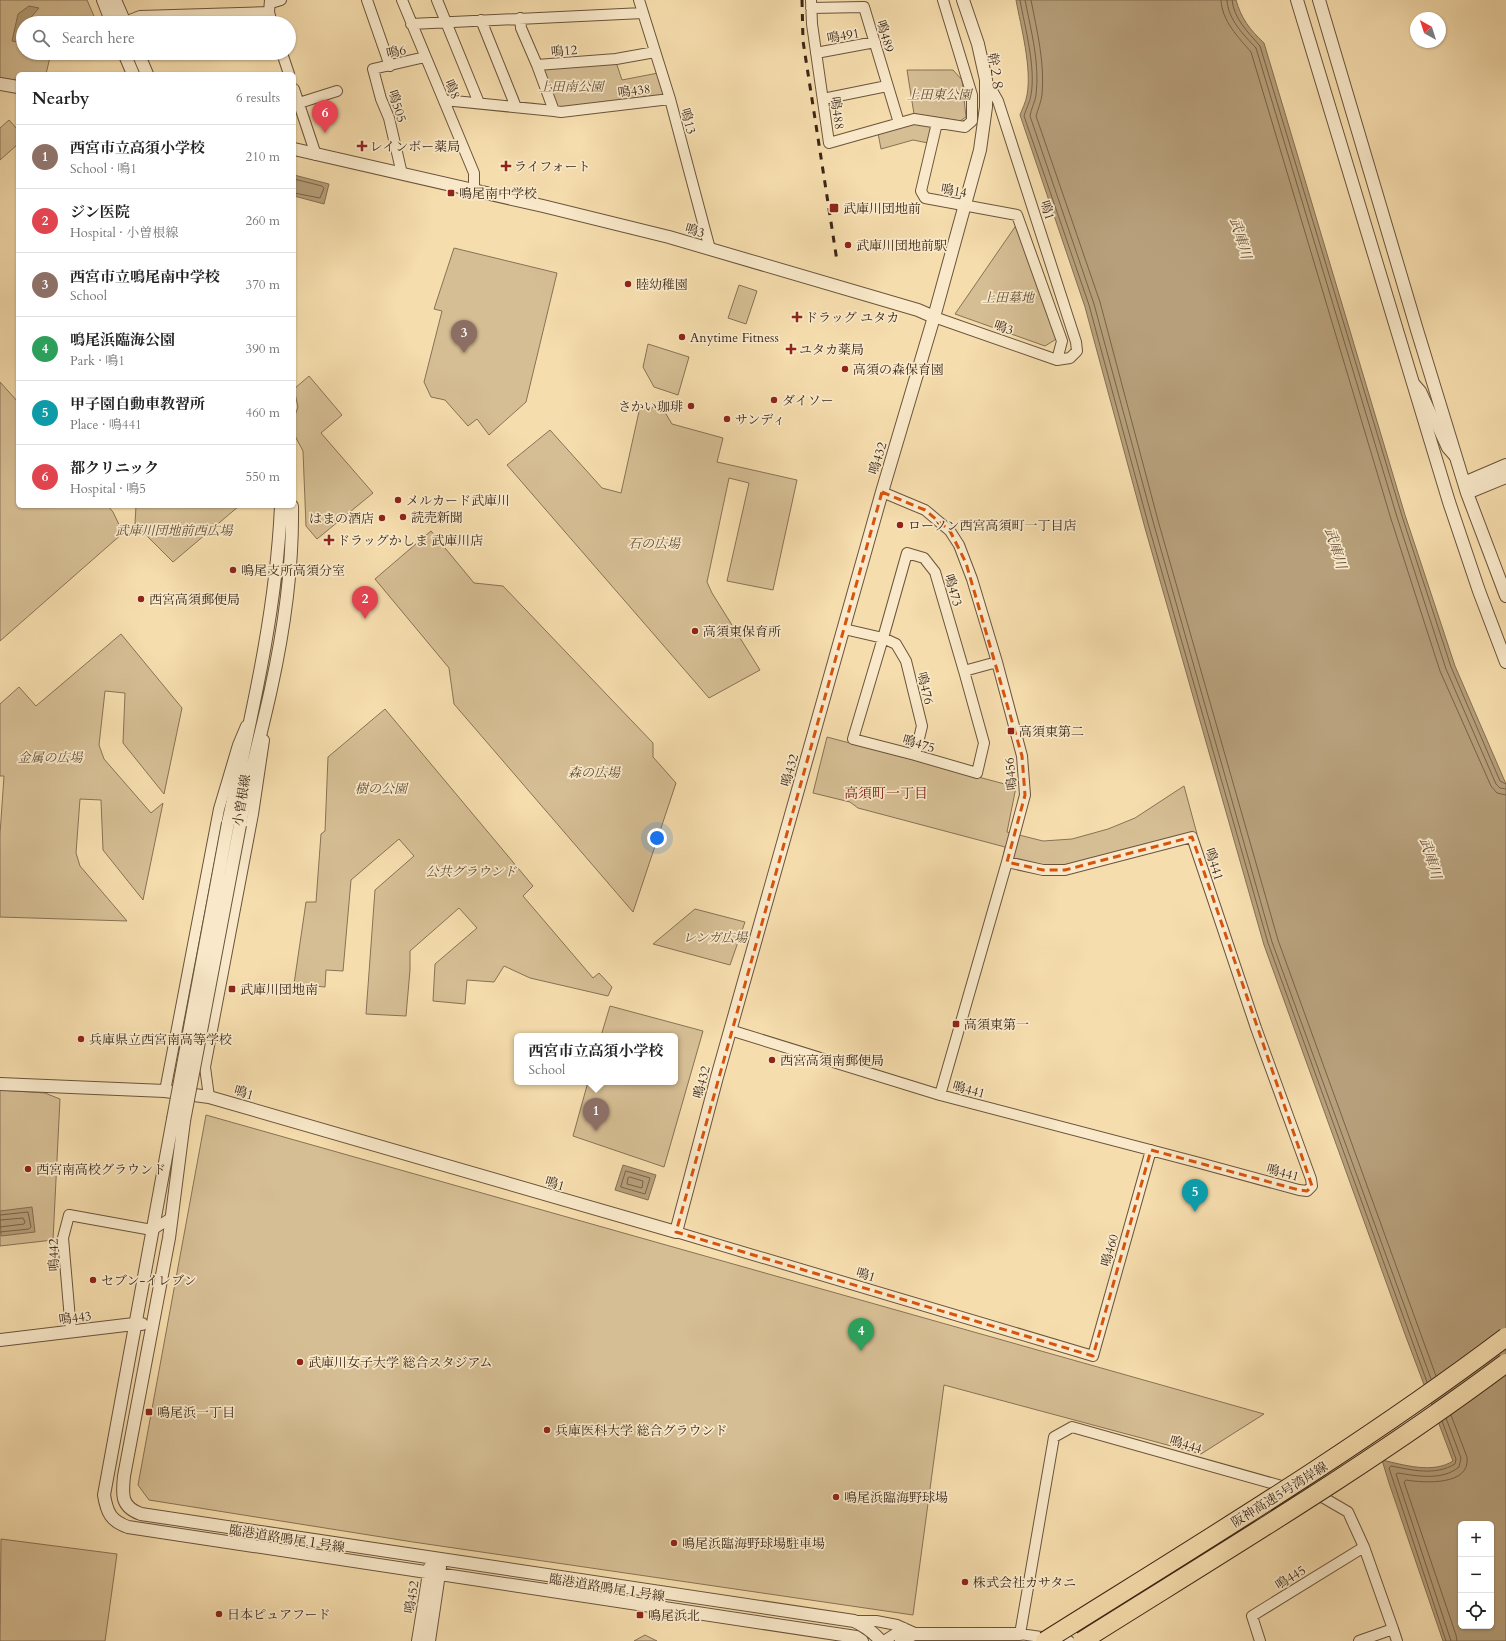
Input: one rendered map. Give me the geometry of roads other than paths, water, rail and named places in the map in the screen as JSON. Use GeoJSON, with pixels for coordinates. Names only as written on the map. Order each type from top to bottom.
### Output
{"type":"FeatureCollection","features":[{"type":"Feature","properties":{"kind":"highway","name":"阪神高速5号湾岸線"},"geometry":{"type":"LineString","coordinates":[[1045,1641],[1276,1496],[1376,1431],[1506,1337]]}},
{"type":"Feature","properties":{"kind":"highway","name":"阪神高速5号湾岸線"},"geometry":{"type":"LineString","coordinates":[[1082,1641],[1354,1469],[1506,1363]]}},
{"type":"Feature","properties":{"kind":"highway"},"geometry":{"type":"LineString","coordinates":[[1027,1638],[1141,1581]]}},
{"type":"Feature","properties":{"kind":"street"},"geometry":{"type":"LineString","coordinates":[[103,0],[116,16]]}},
{"type":"Feature","properties":{"kind":"street"},"geometry":{"type":"LineString","coordinates":[[115,0],[119,16]]}},
{"type":"Feature","properties":{"kind":"street"},"geometry":{"type":"LineString","coordinates":[[367,0],[390,66]]}},
{"type":"Feature","properties":{"kind":"street","name":"鳴8"},"geometry":{"type":"LineString","coordinates":[[402,0],[474,173],[474,190]]}},
{"type":"Feature","properties":{"kind":"street"},"geometry":{"type":"LineString","coordinates":[[438,0],[445,21],[480,103]]}},
{"type":"Feature","properties":{"kind":"street","name":"鳴13"},"geometry":{"type":"LineString","coordinates":[[639,0],[670,99],[710,249]]}},
{"type":"Feature","properties":{"kind":"street"},"geometry":{"type":"LineString","coordinates":[[937,123],[965,127],[972,121],[972,95],[943,0]]}},
{"type":"Feature","properties":{"kind":"street","name":"幹２８"},"geometry":{"type":"LineString","coordinates":[[963,0],[978,44],[986,80],[986,108],[980,150],[965,206]]}},
{"type":"Feature","properties":{"kind":"street"},"geometry":{"type":"LineString","coordinates":[[1297,0],[1449,502],[1479,591],[1506,662]]}},
{"type":"Feature","properties":{"kind":"street"},"geometry":{"type":"LineString","coordinates":[[1319,0],[1465,488],[1506,596]]}},
{"type":"Feature","properties":{"kind":"street"},"geometry":{"type":"LineString","coordinates":[[140,16],[273,4],[272,16]]}},
{"type":"Feature","properties":{"kind":"street","name":"鳴488"},"geometry":{"type":"LineString","coordinates":[[811,4],[812,24],[829,143],[914,119],[937,123]]}},
{"type":"Feature","properties":{"kind":"street","name":"鳴489"},"geometry":{"type":"LineString","coordinates":[[811,4],[864,7],[899,123]]}},
{"type":"Feature","properties":{"kind":"street"},"geometry":{"type":"LineString","coordinates":[[411,24],[445,21],[643,13]]}},
{"type":"Feature","properties":{"kind":"street"},"geometry":{"type":"LineString","coordinates":[[520,18],[521,28],[537,65]]}},
{"type":"Feature","properties":{"kind":"street"},"geometry":{"type":"LineString","coordinates":[[481,20],[516,107]]}},
{"type":"Feature","properties":{"kind":"street","name":"鳴491"},"geometry":{"type":"LineString","coordinates":[[816,53],[875,42]]}},
{"type":"Feature","properties":{"kind":"street","name":"鳴12"},"geometry":{"type":"LineString","coordinates":[[554,111],[537,65],[616,59],[655,52]]}},
{"type":"Feature","properties":{"kind":"street","name":"鳴6"},"geometry":{"type":"LineString","coordinates":[[373,69],[425,58]]}},
{"type":"Feature","properties":{"kind":"street"},"geometry":{"type":"LineString","coordinates":[[127,60],[132,72]]}},
{"type":"Feature","properties":{"kind":"street"},"geometry":{"type":"LineString","coordinates":[[141,60],[146,72]]}},
{"type":"Feature","properties":{"kind":"street"},"geometry":{"type":"LineString","coordinates":[[284,60],[288,72]]}},
{"type":"Feature","properties":{"kind":"street","name":"鳴505"},"geometry":{"type":"LineString","coordinates":[[373,69],[381,99],[389,118],[402,174]]}},
{"type":"Feature","properties":{"kind":"street","name":"鳴1"},"geometry":{"type":"LineString","coordinates":[[986,80],[998,101],[1076,342],[1077,351],[1070,358],[1057,360]]}},
{"type":"Feature","properties":{"kind":"street"},"geometry":{"type":"LineString","coordinates":[[0,84],[16,87]]}},
{"type":"Feature","properties":{"kind":"street"},"geometry":{"type":"LineString","coordinates":[[823,99],[887,86]]}},
{"type":"Feature","properties":{"kind":"street"},"geometry":{"type":"LineString","coordinates":[[299,104],[338,91]]}},
{"type":"Feature","properties":{"kind":"street"},"geometry":{"type":"LineString","coordinates":[[296,95],[316,155]]}},
{"type":"Feature","properties":{"kind":"street","name":"鳴438"},"geometry":{"type":"LineString","coordinates":[[554,111],[561,112],[670,99]]}},
{"type":"Feature","properties":{"kind":"street"},"geometry":{"type":"LineString","coordinates":[[444,100],[554,111]]}},
{"type":"Feature","properties":{"kind":"street","name":"鳴14"},"geometry":{"type":"LineString","coordinates":[[937,123],[921,191],[926,198],[1017,215],[1062,341],[1057,360]]}},
{"type":"Feature","properties":{"kind":"street","name":"鳴3"},"geometry":{"type":"LineString","coordinates":[[296,150],[474,190],[627,227],[710,249],[918,310],[1057,360]]}},
{"type":"Feature","properties":{"kind":"street","name":"鳴432"},"geometry":{"type":"LineString","coordinates":[[676,1232],[730,1030],[882,492],[965,206]]}},
{"type":"Feature","properties":{"kind":"street"},"geometry":{"type":"LineString","coordinates":[[1413,383],[1421,391],[1447,448],[1457,461]]}},
{"type":"Feature","properties":{"kind":"street"},"geometry":{"type":"LineString","coordinates":[[1465,488],[1506,465]]}},
{"type":"Feature","properties":{"kind":"street"},"geometry":{"type":"LineString","coordinates":[[1465,488],[1506,477]]}},
{"type":"Feature","properties":{"kind":"street","name":"鳴456"},"geometry":{"type":"LineString","coordinates":[[882,492],[925,510],[950,531],[960,545],[997,662],[1022,756],[1025,795],[940,1095]]}},
{"type":"Feature","properties":{"kind":"street","name":"小曽根線"},"geometry":{"type":"LineString","coordinates":[[165,1091],[219,809],[238,745],[253,708],[264,660],[272,611],[279,551],[281,508]]}},
{"type":"Feature","properties":{"kind":"street","name":"小曽根線"},"geometry":{"type":"LineString","coordinates":[[209,1097],[205,1068],[253,814],[290,572],[292,508]]}},
{"type":"Feature","properties":{"kind":"street","name":"鳴473"},"geometry":{"type":"LineString","coordinates":[[883,638],[907,553],[924,558],[935,572],[964,671]]}},
{"type":"Feature","properties":{"kind":"street"},"geometry":{"type":"LineString","coordinates":[[844,629],[883,638]]}},
{"type":"Feature","properties":{"kind":"street","name":"鳴475"},"geometry":{"type":"LineString","coordinates":[[883,638],[853,739],[976,773],[984,743],[964,671]]}},
{"type":"Feature","properties":{"kind":"street","name":"鳴476"},"geometry":{"type":"LineString","coordinates":[[883,638],[896,644],[906,661],[922,726],[915,755]]}},
{"type":"Feature","properties":{"kind":"street"},"geometry":{"type":"LineString","coordinates":[[964,671],[997,662]]}},
{"type":"Feature","properties":{"kind":"street"},"geometry":{"type":"LineString","coordinates":[[234,824],[247,786],[271,689]]}},
{"type":"Feature","properties":{"kind":"street"},"geometry":{"type":"LineString","coordinates":[[179,1120],[234,824],[253,708]]}},
{"type":"Feature","properties":{"kind":"street","name":"鳴441"},"geometry":{"type":"LineString","coordinates":[[730,1030],[940,1095],[1299,1190],[1308,1191],[1312,1186],[1311,1179],[1256,1028],[1192,837],[1066,870],[1043,870],[1007,862]]}},
{"type":"Feature","properties":{"kind":"street","name":"鳴1"},"geometry":{"type":"LineString","coordinates":[[0,1084],[165,1091],[209,1097],[676,1232],[1093,1356]]}},
{"type":"Feature","properties":{"kind":"street","name":"臨港道路鳴尾１号線"},"geometry":{"type":"LineString","coordinates":[[179,1120],[171,1218],[153,1325],[122,1490],[125,1503],[131,1511],[141,1514],[854,1621],[863,1625],[882,1641]]}},
{"type":"Feature","properties":{"kind":"street","name":"臨港道路鳴尾１号線"},"geometry":{"type":"LineString","coordinates":[[179,1120],[152,1230],[104,1495],[106,1509],[117,1524],[128,1527],[433,1574],[856,1637],[862,1641]]}},
{"type":"Feature","properties":{"kind":"street","name":"鳴460"},"geometry":{"type":"LineString","coordinates":[[1093,1356],[1151,1150]]}},
{"type":"Feature","properties":{"kind":"street","name":"鳴442"},"geometry":{"type":"LineString","coordinates":[[72,1331],[63,1238],[69,1215],[152,1230]]}},
{"type":"Feature","properties":{"kind":"street"},"geometry":{"type":"LineString","coordinates":[[152,1230],[171,1218]]}},
{"type":"Feature","properties":{"kind":"street","name":"鳴443"},"geometry":{"type":"LineString","coordinates":[[0,1340],[134,1324],[153,1325]]}},
{"type":"Feature","properties":{"kind":"street","name":"鳴444"},"geometry":{"type":"LineString","coordinates":[[1027,1638],[1054,1437],[1072,1427],[1324,1498],[1348,1512],[1364,1547],[1393,1629]]}},
{"type":"Feature","properties":{"kind":"street","name":"鳴445"},"geometry":{"type":"LineString","coordinates":[[1260,1641],[1252,1616],[1364,1547]]}},
{"type":"Feature","properties":{"kind":"street"},"geometry":{"type":"LineString","coordinates":[[433,1574],[437,1558]]}},
{"type":"Feature","properties":{"kind":"street","name":"鳴452"},"geometry":{"type":"LineString","coordinates":[[418,1641],[433,1574]]}},
{"type":"Feature","properties":{"kind":"street","name":"鳴452"},"geometry":{"type":"LineString","coordinates":[[428,1641],[433,1574]]}},
{"type":"Feature","properties":{"kind":"street"},"geometry":{"type":"LineString","coordinates":[[854,1621],[876,1621],[897,1625],[917,1634],[1069,1641]]}},
{"type":"Feature","properties":{"kind":"street"},"geometry":{"type":"LineString","coordinates":[[882,1641],[904,1628]]}},
{"type":"Feature","properties":{"kind":"street"},"geometry":{"type":"LineString","coordinates":[[1359,1641],[1393,1629],[1397,1641]]}},
{"type":"Feature","properties":{"kind":"street"},"geometry":{"type":"LineString","coordinates":[[900,1641],[917,1634]]}},
{"type":"Feature","properties":{"kind":"water","name":"武庫川"},"geometry":{"type":"Polygon","coordinates":[[[1016,0],[1236,0],[1247,23],[1264,43],[1405,515],[1455,666],[1506,784],[1506,1641],[1443,1641],[1382,1460],[1409,1466],[1428,1468],[1445,1465],[1453,1461],[1406,1337],[1264,945],[1145,528],[1085,307],[1020,115],[1025,103],[1028,84],[1025,48],[1016,0]]]}},
{"type":"Feature","properties":{"kind":"water"},"geometry":{"type":"Polygon","coordinates":[[[29,6],[39,8],[32,16],[18,16],[18,14],[29,6]]]}},
{"type":"Feature","properties":{"kind":"water"},"geometry":{"type":"Polygon","coordinates":[[[16,23],[16,42],[12,41],[16,23]]]}},
{"type":"Feature","properties":{"kind":"water"},"geometry":{"type":"Polygon","coordinates":[[[296,176],[329,184],[324,204],[296,197],[296,176]]]}},
{"type":"Feature","properties":{"kind":"water"},"geometry":{"type":"Polygon","coordinates":[[[623,1165],[656,1175],[648,1200],[615,1190],[623,1165]]]}},
{"type":"Feature","properties":{"kind":"water"},"geometry":{"type":"Polygon","coordinates":[[[32,1207],[35,1232],[1,1236],[0,1211],[32,1207]]]}},
{"type":"Feature","properties":{"kind":"railway"},"geometry":{"type":"LineString","coordinates":[[802,0],[803,41],[837,261]]}},
{"type":"Feature","properties":{"kind":"place","name":"都クリニック"},"geometry":{"type":"Point","coordinates":[325,133]}},
{"type":"Feature","properties":{"kind":"place","name":"レインボー薬局"},"geometry":{"type":"Point","coordinates":[362,146]}},
{"type":"Feature","properties":{"kind":"place","name":"ライフォート"},"geometry":{"type":"Point","coordinates":[506,166]}},
{"type":"Feature","properties":{"kind":"place","name":"鳴尾南中学校"},"geometry":{"type":"Point","coordinates":[451,193]}},
{"type":"Feature","properties":{"kind":"place","name":"武庫川団地前"},"geometry":{"type":"Point","coordinates":[834,208]}},
{"type":"Feature","properties":{"kind":"place","name":"武庫川団地前駅"},"geometry":{"type":"Point","coordinates":[848,245]}},
{"type":"Feature","properties":{"kind":"place","name":"睦幼稚園"},"geometry":{"type":"Point","coordinates":[628,284]}},
{"type":"Feature","properties":{"kind":"place","name":"ドラッグ ユタカ"},"geometry":{"type":"Point","coordinates":[797,317]}},
{"type":"Feature","properties":{"kind":"place","name":"Anytime Fitness"},"geometry":{"type":"Point","coordinates":[682,337]}},
{"type":"Feature","properties":{"kind":"place","name":"ユタカ薬局"},"geometry":{"type":"Point","coordinates":[791,349]}},
{"type":"Feature","properties":{"kind":"place","name":"西宮市立鳴尾南中学校"},"geometry":{"type":"Point","coordinates":[464,353]}},
{"type":"Feature","properties":{"kind":"place","name":"高須の森保育園"},"geometry":{"type":"Point","coordinates":[845,369]}},
{"type":"Feature","properties":{"kind":"place","name":"ダイソー"},"geometry":{"type":"Point","coordinates":[774,400]}},
{"type":"Feature","properties":{"kind":"place","name":"さかい珈琲"},"geometry":{"type":"Point","coordinates":[691,406]}},
{"type":"Feature","properties":{"kind":"place","name":"サンディ"},"geometry":{"type":"Point","coordinates":[727,419]}},
{"type":"Feature","properties":{"kind":"place","name":"メルカード武庫川"},"geometry":{"type":"Point","coordinates":[398,500]}},
{"type":"Feature","properties":{"kind":"place","name":"読売新聞"},"geometry":{"type":"Point","coordinates":[403,517]}},
{"type":"Feature","properties":{"kind":"place","name":"はまの酒店"},"geometry":{"type":"Point","coordinates":[382,518]}},
{"type":"Feature","properties":{"kind":"place","name":"ローソン西宮高須町一丁目店"},"geometry":{"type":"Point","coordinates":[900,525]}},
{"type":"Feature","properties":{"kind":"place","name":"ドラッグかしま 武庫川店"},"geometry":{"type":"Point","coordinates":[329,540]}},
{"type":"Feature","properties":{"kind":"place","name":"鳴尾支所高須分室"},"geometry":{"type":"Point","coordinates":[233,570]}},
{"type":"Feature","properties":{"kind":"place","name":"西宮高須郵便局"},"geometry":{"type":"Point","coordinates":[141,599]}},
{"type":"Feature","properties":{"kind":"place","name":"ジン医院"},"geometry":{"type":"Point","coordinates":[365,619]}},
{"type":"Feature","properties":{"kind":"place","name":"高須東保育所"},"geometry":{"type":"Point","coordinates":[695,631]}},
{"type":"Feature","properties":{"kind":"place","name":"高須東第二"},"geometry":{"type":"Point","coordinates":[1011,731]}},
{"type":"Feature","properties":{"kind":"place","name":"武庫川団地南"},"geometry":{"type":"Point","coordinates":[232,989]}},
{"type":"Feature","properties":{"kind":"place","name":"高須東第一"},"geometry":{"type":"Point","coordinates":[956,1024]}},
{"type":"Feature","properties":{"kind":"place","name":"兵庫県立西宮南高等学校"},"geometry":{"type":"Point","coordinates":[81,1039]}},
{"type":"Feature","properties":{"kind":"place","name":"西宮高須南郵便局"},"geometry":{"type":"Point","coordinates":[772,1060]}},
{"type":"Feature","properties":{"kind":"place","name":"西宮市立高須小学校"},"geometry":{"type":"Point","coordinates":[596,1131]}},
{"type":"Feature","properties":{"kind":"place","name":"西宮南高校グラウンド"},"geometry":{"type":"Point","coordinates":[28,1169]}},
{"type":"Feature","properties":{"kind":"place","name":"甲子園自動車教習所"},"geometry":{"type":"Point","coordinates":[1195,1212]}},
{"type":"Feature","properties":{"kind":"place","name":"セブン-イレブン"},"geometry":{"type":"Point","coordinates":[93,1280]}},
{"type":"Feature","properties":{"kind":"place","name":"鳴尾浜臨海公園"},"geometry":{"type":"Point","coordinates":[861,1351]}},
{"type":"Feature","properties":{"kind":"place","name":"武庫川女子大学 総合スタジアム"},"geometry":{"type":"Point","coordinates":[300,1362]}},
{"type":"Feature","properties":{"kind":"place","name":"鳴尾浜一丁目"},"geometry":{"type":"Point","coordinates":[149,1412]}},
{"type":"Feature","properties":{"kind":"place","name":"兵庫医科大学 総合グラウンド"},"geometry":{"type":"Point","coordinates":[547,1430]}},
{"type":"Feature","properties":{"kind":"place","name":"鳴尾浜臨海野球場"},"geometry":{"type":"Point","coordinates":[836,1497]}},
{"type":"Feature","properties":{"kind":"place","name":"鳴尾浜臨海野球場駐車場"},"geometry":{"type":"Point","coordinates":[674,1543]}},
{"type":"Feature","properties":{"kind":"place","name":"株式会社カサタニ"},"geometry":{"type":"Point","coordinates":[965,1582]}},
{"type":"Feature","properties":{"kind":"place","name":"日本ピュアフード"},"geometry":{"type":"Point","coordinates":[219,1614]}},
{"type":"Feature","properties":{"kind":"place","name":"鳴尾浜北"},"geometry":{"type":"Point","coordinates":[640,1615]}},
{"type":"Feature","properties":{"kind":"district","name":"高須町一丁目"},"geometry":{"type":"Point","coordinates":[886,793]}},
{"type":"Feature","properties":{"kind":"park label","name":"上田南公園"},"geometry":{"type":"Point","coordinates":[571,86]}},
{"type":"Feature","properties":{"kind":"park label","name":"上田東公園"},"geometry":{"type":"Point","coordinates":[939,94]}},
{"type":"Feature","properties":{"kind":"park label","name":"上田墓地"},"geometry":{"type":"Point","coordinates":[1008,297]}},
{"type":"Feature","properties":{"kind":"park label","name":"武庫川団地前西広場"},"geometry":{"type":"Point","coordinates":[174,530]}},
{"type":"Feature","properties":{"kind":"park label","name":"石の広場"},"geometry":{"type":"Point","coordinates":[654,543]}},
{"type":"Feature","properties":{"kind":"park label","name":"金属の広場"},"geometry":{"type":"Point","coordinates":[50,757]}},
{"type":"Feature","properties":{"kind":"park label","name":"森の広場"},"geometry":{"type":"Point","coordinates":[594,772]}},
{"type":"Feature","properties":{"kind":"park label","name":"樹の公園"},"geometry":{"type":"Point","coordinates":[381,788]}},
{"type":"Feature","properties":{"kind":"park label","name":"公共グラウンド"},"geometry":{"type":"Point","coordinates":[471,871]}},
{"type":"Feature","properties":{"kind":"park label","name":"レンガ広場"},"geometry":{"type":"Point","coordinates":[715,937]}}]}
